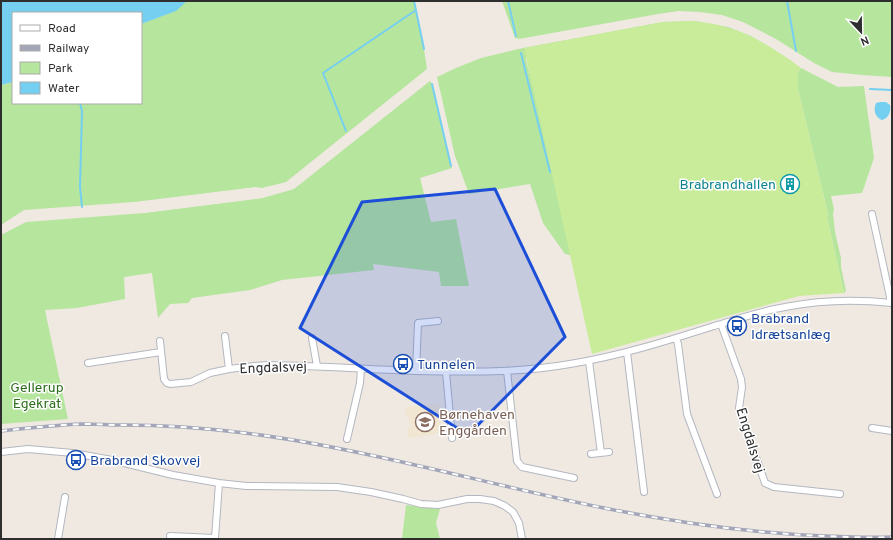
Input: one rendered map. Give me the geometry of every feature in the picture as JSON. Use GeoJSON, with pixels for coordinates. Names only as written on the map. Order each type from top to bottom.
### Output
{"type":"FeatureCollection","features":[{"type":"Feature","properties":{"kind":"street","name":"Engdalsvej"},"geometry":{"type":"LineString","coordinates":[[160,341],[164,379],[166,383],[170,384],[191,382],[210,373],[229,369],[269,365],[472,372],[544,368],[589,361],[676,338],[765,311],[828,301],[891,303],[872,214]]}},
{"type":"Feature","properties":{"kind":"street"},"geometry":{"type":"LineString","coordinates":[[416,371],[418,323],[438,321]]}},
{"type":"Feature","properties":{"kind":"street","name":"Engdalsvej"},"geometry":{"type":"LineString","coordinates":[[721,324],[741,379],[742,387],[739,408],[765,483],[774,487],[840,494]]}},
{"type":"Feature","properties":{"kind":"street","name":"Engdalsvej"},"geometry":{"type":"LineString","coordinates":[[225,336],[229,369]]}},
{"type":"Feature","properties":{"kind":"street","name":"Engdalsvej"},"geometry":{"type":"LineString","coordinates":[[312,338],[317,366]]}},
{"type":"Feature","properties":{"kind":"street"},"geometry":{"type":"LineString","coordinates":[[676,338],[687,414],[717,494]]}},
{"type":"Feature","properties":{"kind":"street"},"geometry":{"type":"LineString","coordinates":[[88,363],[161,352]]}},
{"type":"Feature","properties":{"kind":"street"},"geometry":{"type":"LineString","coordinates":[[626,352],[644,492]]}},
{"type":"Feature","properties":{"kind":"street"},"geometry":{"type":"LineString","coordinates":[[589,361],[601,453]]}},
{"type":"Feature","properties":{"kind":"street"},"geometry":{"type":"LineString","coordinates":[[347,438],[360,383],[361,369]]}},
{"type":"Feature","properties":{"kind":"street"},"geometry":{"type":"LineString","coordinates":[[507,371],[517,461],[522,467],[574,478]]}},
{"type":"Feature","properties":{"kind":"street"},"geometry":{"type":"LineString","coordinates":[[446,372],[452,438]]}},
{"type":"Feature","properties":{"kind":"street"},"geometry":{"type":"LineString","coordinates":[[872,428],[892,431]]}},
{"type":"Feature","properties":{"kind":"street"},"geometry":{"type":"LineString","coordinates":[[1,452],[28,449],[73,453],[112,460],[173,475],[219,484],[246,486],[337,487],[371,492],[421,504],[438,505],[467,499],[494,501],[513,512],[518,523],[522,539]]}},
{"type":"Feature","properties":{"kind":"street"},"geometry":{"type":"LineString","coordinates":[[591,454],[609,452]]}},
{"type":"Feature","properties":{"kind":"street"},"geometry":{"type":"LineString","coordinates":[[170,536],[215,538],[219,484]]}},
{"type":"Feature","properties":{"kind":"street"},"geometry":{"type":"LineString","coordinates":[[58,539],[65,497]]}},
{"type":"Feature","properties":{"kind":"highlighted area"},"geometry":{"type":"Polygon","coordinates":[[[495,189],[565,337],[468,435],[300,328],[362,202],[495,189]]]}},
{"type":"Feature","properties":{"kind":"shaded area","name":"Børnehaven Enggården"},"geometry":{"type":"Polygon","coordinates":[[[439,404],[442,433],[409,438],[407,428],[410,427],[405,407],[439,404]]]}},
{"type":"Feature","properties":{"kind":"green space"},"geometry":{"type":"Polygon","coordinates":[[[187,1],[414,1],[427,69],[286,182],[262,188],[256,187],[134,202],[24,210],[1,225],[1,85],[12,82],[12,104],[142,104],[142,24],[175,11],[187,1]]]}},
{"type":"Feature","properties":{"kind":"green space"},"geometry":{"type":"Polygon","coordinates":[[[502,1],[892,1],[892,77],[832,72],[814,63],[776,39],[743,22],[722,15],[700,12],[678,11],[519,39],[515,38],[502,1]]]}},
{"type":"Feature","properties":{"kind":"green space"},"geometry":{"type":"Polygon","coordinates":[[[695,21],[728,27],[751,36],[793,62],[553,57],[526,58],[554,164],[574,256],[565,254],[543,223],[530,184],[469,194],[455,156],[437,77],[481,58],[518,49],[663,22],[695,21]]]}},
{"type":"Feature","properties":{"kind":"green space"},"geometry":{"type":"Polygon","coordinates":[[[695,21],[738,31],[776,50],[801,68],[798,72],[798,89],[828,214],[827,217],[844,293],[799,296],[592,354],[524,48],[663,22],[695,21]]]}},
{"type":"Feature","properties":{"kind":"green space"},"geometry":{"type":"Polygon","coordinates":[[[801,68],[838,87],[864,86],[874,158],[862,193],[831,196],[834,209],[833,214],[835,232],[846,291],[844,293],[827,217],[828,214],[798,89],[798,72],[801,68]]]}},
{"type":"Feature","properties":{"kind":"green space","name":"Gellerup Egekrat"},"geometry":{"type":"Polygon","coordinates":[[[430,81],[432,84],[452,168],[420,178],[431,222],[456,219],[469,286],[441,286],[439,272],[373,264],[374,270],[282,280],[250,290],[192,298],[188,303],[170,304],[158,318],[152,273],[124,277],[125,299],[77,308],[45,310],[68,419],[1,424],[1,235],[26,222],[145,213],[263,198],[294,189],[430,81]]]}},
{"type":"Feature","properties":{"kind":"green space"},"geometry":{"type":"Polygon","coordinates":[[[406,505],[440,509],[436,523],[440,539],[402,539],[406,505]]]}},
{"type":"Feature","properties":{"kind":"water"},"geometry":{"type":"Polygon","coordinates":[[[1,1],[187,1],[176,11],[142,24],[142,12],[12,12],[12,82],[1,85],[1,1]]]}},
{"type":"Feature","properties":{"kind":"water"},"geometry":{"type":"Polygon","coordinates":[[[886,102],[890,105],[889,114],[882,120],[876,115],[875,111],[876,103],[886,102]]]}},
{"type":"Feature","properties":{"kind":"waterway"},"geometry":{"type":"LineString","coordinates":[[414,1],[424,49]]}},
{"type":"Feature","properties":{"kind":"waterway"},"geometry":{"type":"LineString","coordinates":[[508,1],[516,36]]}},
{"type":"Feature","properties":{"kind":"waterway"},"geometry":{"type":"LineString","coordinates":[[787,1],[796,51]]}},
{"type":"Feature","properties":{"kind":"waterway"},"geometry":{"type":"LineString","coordinates":[[346,131],[323,73],[416,10]]}},
{"type":"Feature","properties":{"kind":"waterway"},"geometry":{"type":"LineString","coordinates":[[521,53],[550,172]]}},
{"type":"Feature","properties":{"kind":"waterway"},"geometry":{"type":"LineString","coordinates":[[432,84],[451,166]]}},
{"type":"Feature","properties":{"kind":"waterway"},"geometry":{"type":"LineString","coordinates":[[870,89],[892,90]]}},
{"type":"Feature","properties":{"kind":"waterway"},"geometry":{"type":"LineString","coordinates":[[80,104],[82,111],[80,187],[82,207]]}},
{"type":"Feature","properties":{"kind":"railway"},"geometry":{"type":"LineString","coordinates":[[1,431],[82,424],[169,426],[245,433],[323,445],[579,503],[662,519],[716,527],[797,535],[892,537]]}},
{"type":"Feature","properties":{"kind":"place","name":"Brabrandhallen"},"geometry":{"type":"Point","coordinates":[790,184]}},
{"type":"Feature","properties":{"kind":"place","name":"Brabrand Idrætsanlæg"},"geometry":{"type":"Point","coordinates":[737,326]}},
{"type":"Feature","properties":{"kind":"place","name":"Tunnelen"},"geometry":{"type":"Point","coordinates":[403,364]}},
{"type":"Feature","properties":{"kind":"place","name":"Børnehaven Enggården"},"geometry":{"type":"Point","coordinates":[425,422]}},
{"type":"Feature","properties":{"kind":"place","name":"Brabrand Skovvej"},"geometry":{"type":"Point","coordinates":[76,460]}}]}
